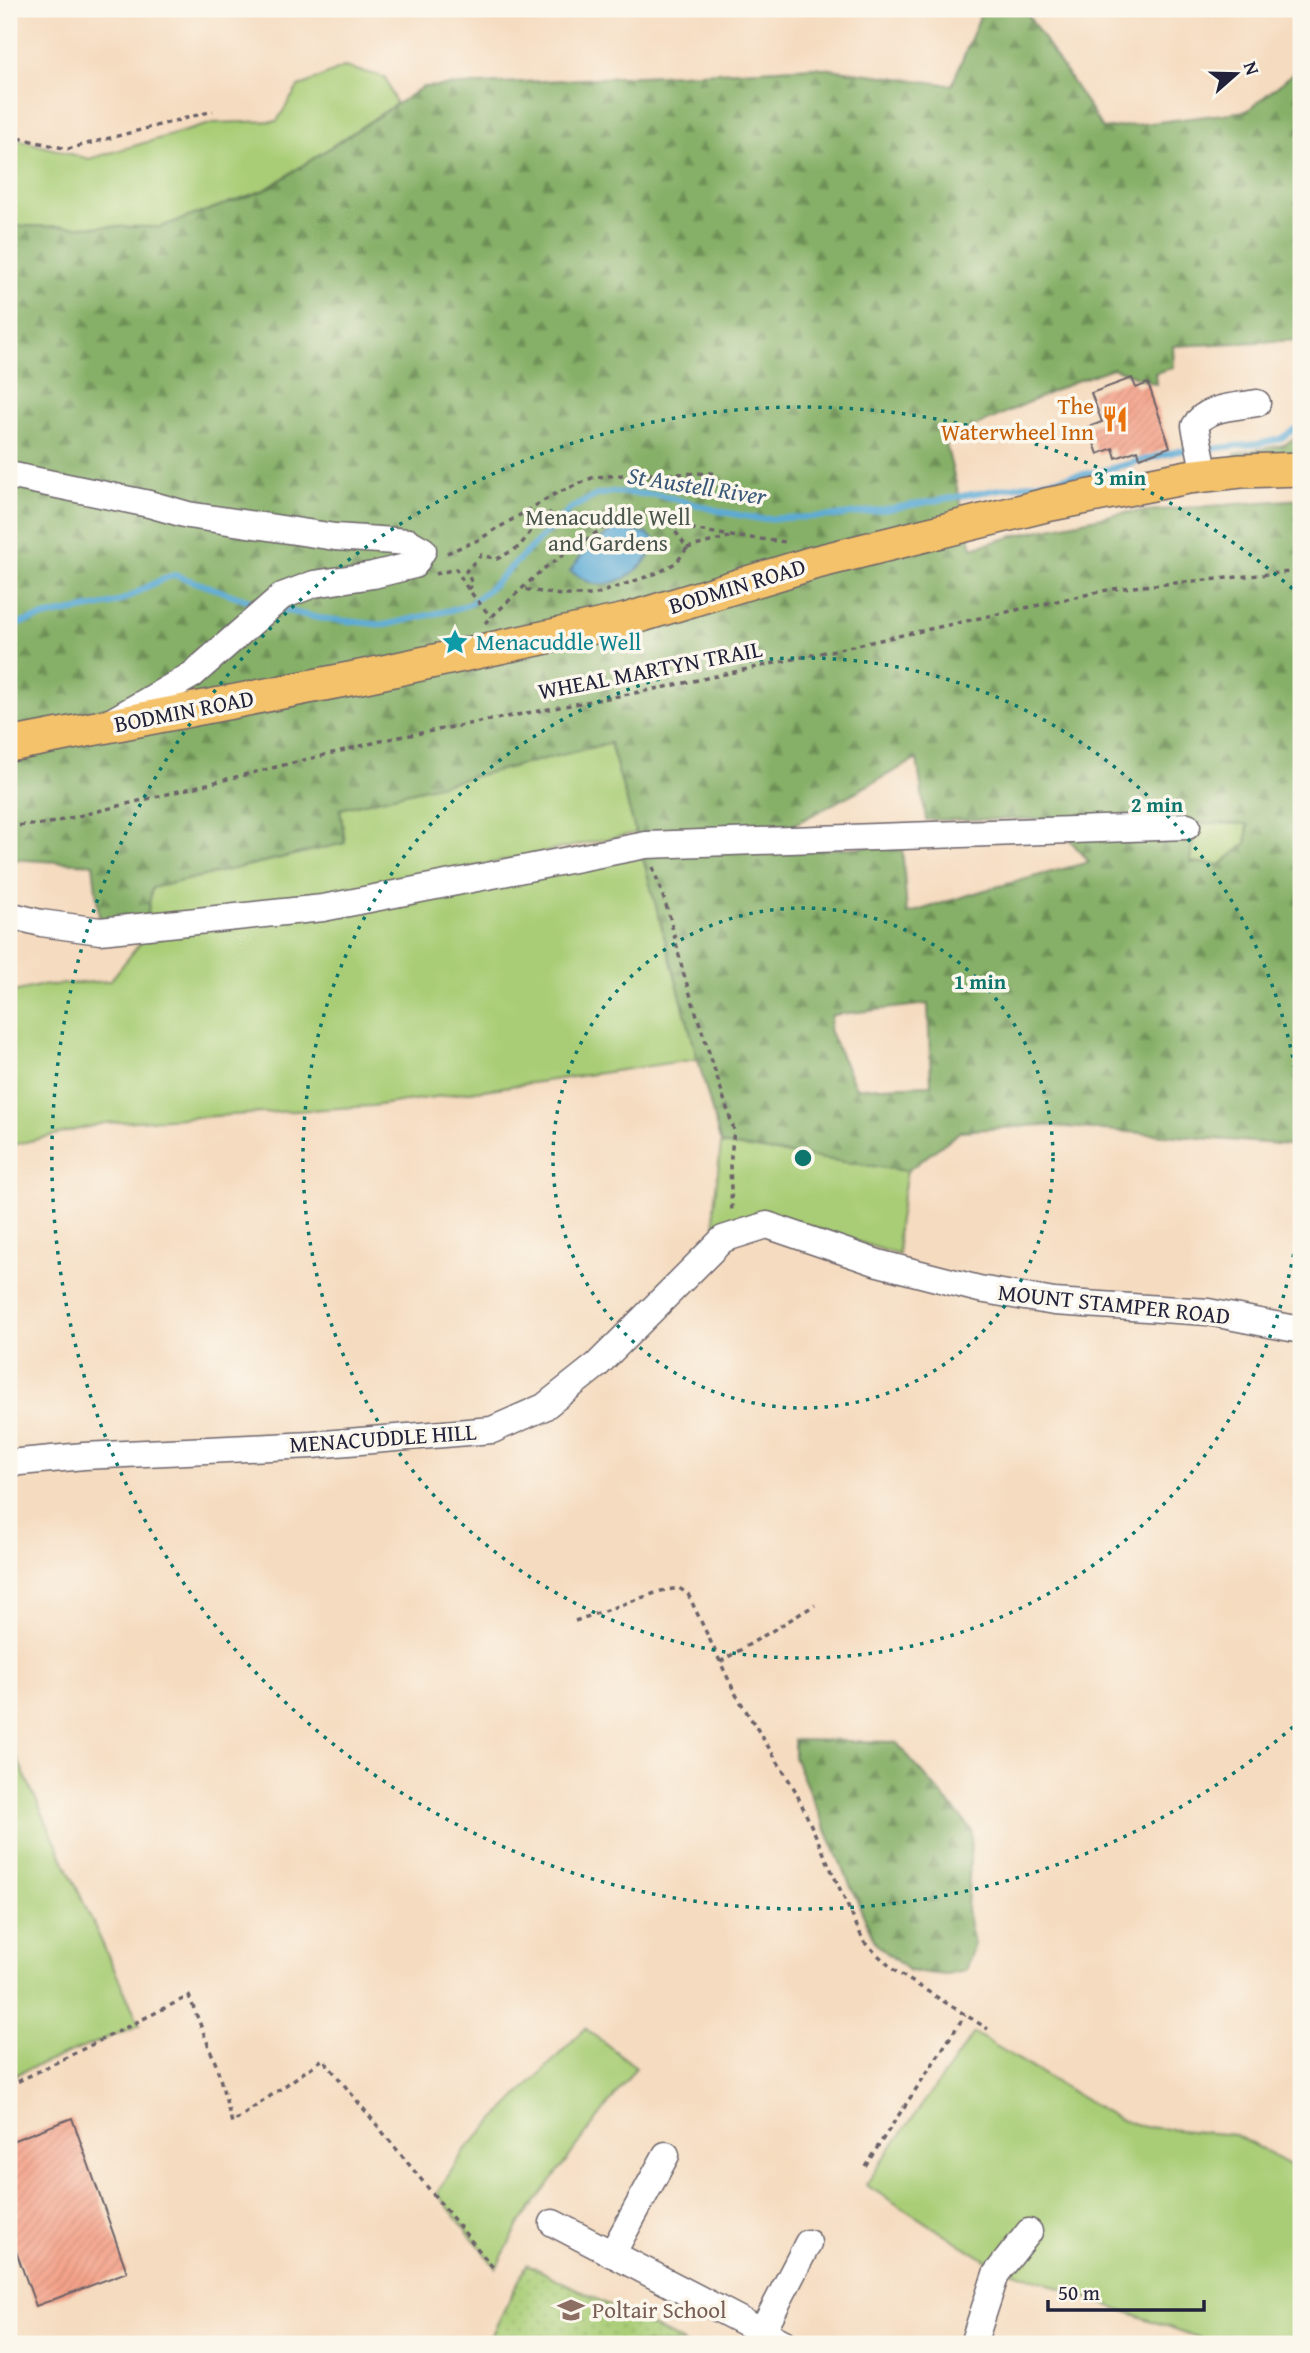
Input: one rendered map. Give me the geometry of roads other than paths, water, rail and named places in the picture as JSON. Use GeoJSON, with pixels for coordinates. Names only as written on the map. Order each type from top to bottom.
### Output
{"type":"FeatureCollection","features":[{"type":"Feature","properties":{"kind":"main road","name":"BODMIN ROAD"},"geometry":{"type":"LineString","coordinates":[[9,745],[365,676],[626,620],[813,563],[1046,505],[1202,458],[1301,470]]}},
{"type":"Feature","properties":{"kind":"street"},"geometry":{"type":"LineString","coordinates":[[1202,458],[1195,426],[1199,418],[1208,412],[1257,403]]}},
{"type":"Feature","properties":{"kind":"street"},"geometry":{"type":"LineString","coordinates":[[9,475],[188,515],[335,537],[409,542],[423,550],[414,565],[373,575],[314,584],[282,596],[192,675],[101,727]]}},
{"type":"Feature","properties":{"kind":"street"},"geometry":{"type":"LineString","coordinates":[[9,915],[41,923],[100,931],[323,908],[646,845],[1187,826]]}},
{"type":"Feature","properties":{"kind":"street","name":"MENACUDDLE HILL"},"geometry":{"type":"LineString","coordinates":[[9,1463],[84,1456],[312,1445],[492,1430],[544,1407],[597,1365],[723,1239],[767,1225]]}},
{"type":"Feature","properties":{"kind":"street","name":"MOUNT STAMPER ROAD"},"geometry":{"type":"LineString","coordinates":[[767,1225],[878,1263],[979,1289],[1054,1302],[1208,1312],[1301,1330]]}},
{"type":"Feature","properties":{"kind":"street"},"geometry":{"type":"LineString","coordinates":[[612,2254],[666,2155]]}},
{"type":"Feature","properties":{"kind":"street"},"geometry":{"type":"LineString","coordinates":[[554,2223],[786,2344]]}},
{"type":"Feature","properties":{"kind":"street"},"geometry":{"type":"LineString","coordinates":[[973,2344],[996,2274],[1029,2232]]}},
{"type":"Feature","properties":{"kind":"street"},"geometry":{"type":"LineString","coordinates":[[762,2332],[808,2243]]}},
{"type":"Feature","properties":{"kind":"water"},"geometry":{"type":"Polygon","coordinates":[[[615,528],[647,534],[657,542],[647,559],[633,573],[616,582],[596,584],[570,571],[582,555],[615,528]]]}},
{"type":"Feature","properties":{"kind":"waterway","name":"St Austell River"},"geometry":{"type":"LineString","coordinates":[[1207,449],[1280,439],[1301,425]]}},
{"type":"Feature","properties":{"kind":"waterway","name":"St Austell River"},"geometry":{"type":"LineString","coordinates":[[279,609],[318,618],[385,625],[470,604],[491,587],[570,509],[597,495],[612,492],[660,495],[760,519],[836,516],[1101,471],[1178,451],[1192,450]]}},
{"type":"Feature","properties":{"kind":"waterway","name":"St Austell River"},"geometry":{"type":"LineString","coordinates":[[9,627],[46,616],[118,602],[175,575],[261,605]]}},
{"type":"Feature","properties":{"kind":"place","name":"The Waterwheel Inn"},"geometry":{"type":"Point","coordinates":[1115,419]}},
{"type":"Feature","properties":{"kind":"place","name":"Menacuddle Well"},"geometry":{"type":"Point","coordinates":[455,642]}},
{"type":"Feature","properties":{"kind":"place","name":"Poltair School"},"geometry":{"type":"Point","coordinates":[571,2310]}},
{"type":"Feature","properties":{"kind":"park label","name":"Menacuddle Well and Gardens"},"geometry":{"type":"Point","coordinates":[608,530]}}]}
